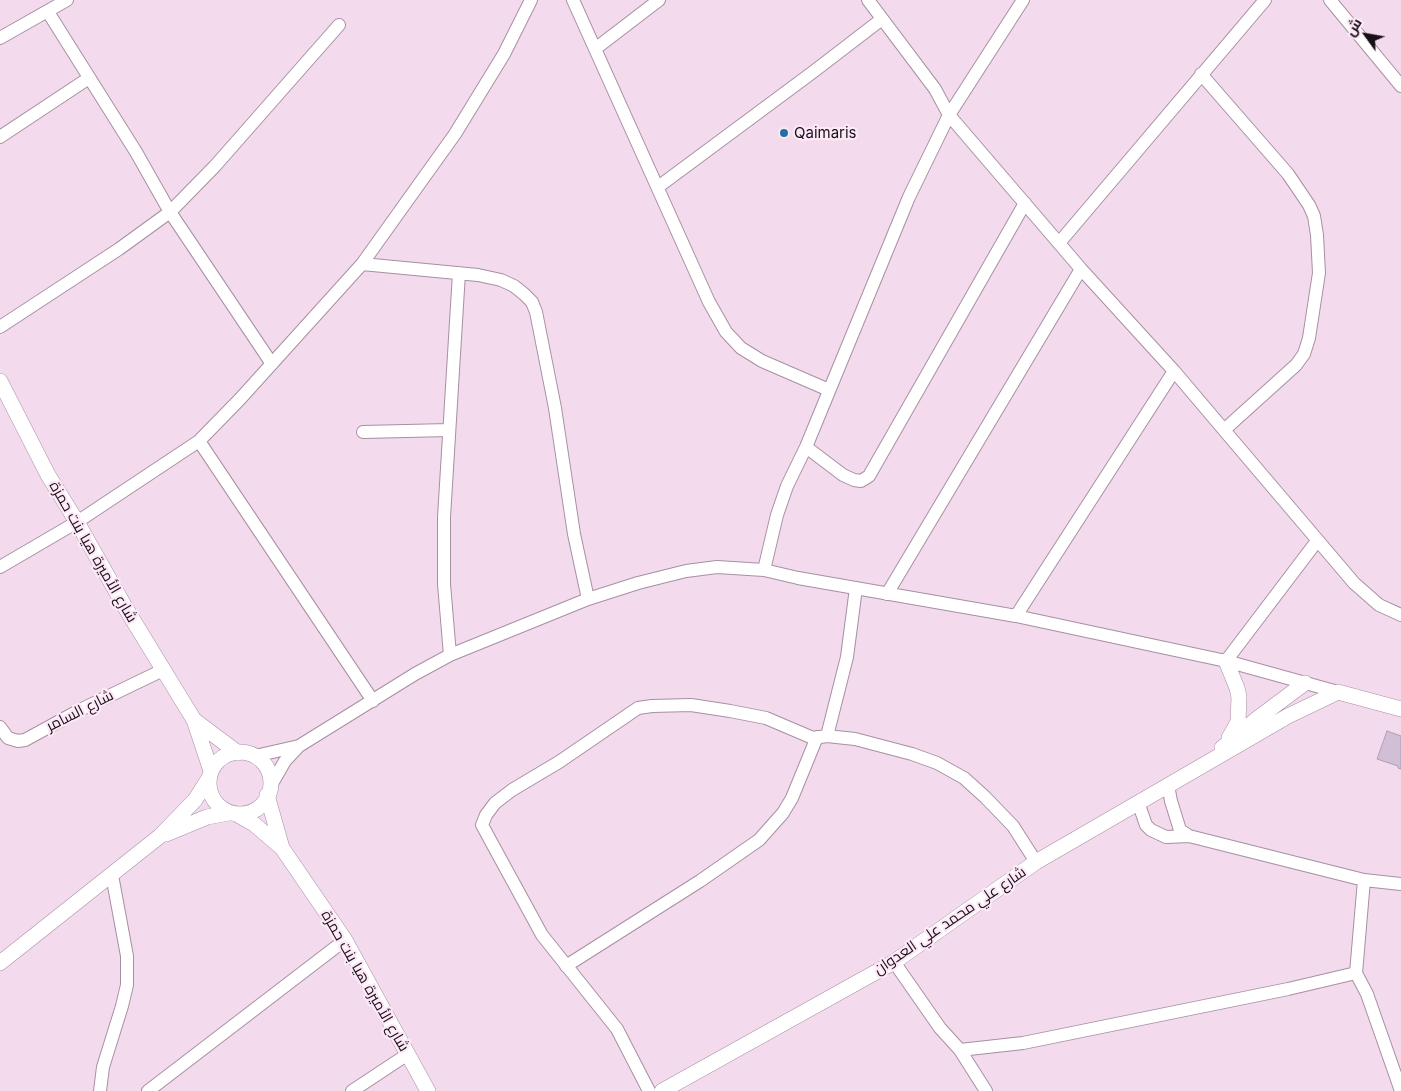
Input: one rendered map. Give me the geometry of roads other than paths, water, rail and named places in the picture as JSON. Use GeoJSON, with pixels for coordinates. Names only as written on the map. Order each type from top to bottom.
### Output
{"type":"FeatureCollection","features":[{"type":"Feature","properties":{"kind":"street"},"geometry":{"type":"LineString","coordinates":[[0,38],[67,0]]}},
{"type":"Feature","properties":{"kind":"street"},"geometry":{"type":"LineString","coordinates":[[0,567],[77,522],[198,441],[272,364],[362,264],[455,134],[504,54],[531,0]]}},
{"type":"Feature","properties":{"kind":"street"},"geometry":{"type":"LineString","coordinates":[[573,0],[709,302],[726,332],[741,348],[762,361],[829,390]]}},
{"type":"Feature","properties":{"kind":"street"},"geometry":{"type":"LineString","coordinates":[[596,49],[659,0]]}},
{"type":"Feature","properties":{"kind":"street"},"geometry":{"type":"LineString","coordinates":[[868,0],[935,89],[949,115],[1081,269],[1174,371],[1317,541],[1366,595],[1379,605],[1401,615]]}},
{"type":"Feature","properties":{"kind":"street"},"geometry":{"type":"LineString","coordinates":[[764,570],[777,515],[787,486],[806,447],[909,197],[949,115],[1023,0]]}},
{"type":"Feature","properties":{"kind":"street"},"geometry":{"type":"LineString","coordinates":[[1059,243],[1265,0]]}},
{"type":"Feature","properties":{"kind":"street"},"geometry":{"type":"LineString","coordinates":[[1330,0],[1401,86]]}},
{"type":"Feature","properties":{"kind":"street"},"geometry":{"type":"LineString","coordinates":[[48,12],[136,152],[170,212],[272,364]]}},
{"type":"Feature","properties":{"kind":"street"},"geometry":{"type":"LineString","coordinates":[[658,187],[882,19]]}},
{"type":"Feature","properties":{"kind":"street"},"geometry":{"type":"LineString","coordinates":[[0,327],[118,249],[170,212],[215,166],[339,25]]}},
{"type":"Feature","properties":{"kind":"street"},"geometry":{"type":"LineString","coordinates":[[1201,74],[1288,174],[1314,216],[1317,235],[1319,273],[1309,338],[1304,354],[1296,365],[1224,430]]}},
{"type":"Feature","properties":{"kind":"street"},"geometry":{"type":"LineString","coordinates":[[0,136],[89,78]]}},
{"type":"Feature","properties":{"kind":"street"},"geometry":{"type":"LineString","coordinates":[[806,447],[843,475],[861,481],[869,476],[1025,203]]}},
{"type":"Feature","properties":{"kind":"street"},"geometry":{"type":"LineString","coordinates":[[362,264],[459,273],[501,280],[514,286],[532,302],[536,312],[555,408],[574,534],[588,599]]}},
{"type":"Feature","properties":{"kind":"street"},"geometry":{"type":"LineString","coordinates":[[886,594],[1081,269]]}},
{"type":"Feature","properties":{"kind":"street"},"geometry":{"type":"LineString","coordinates":[[450,655],[444,584],[444,517],[459,273]]}},
{"type":"Feature","properties":{"kind":"street"},"geometry":{"type":"LineString","coordinates":[[1016,616],[1174,371]]}},
{"type":"Feature","properties":{"kind":"street","name":"شارع الأميرة هيا بنت حمزة"},"geometry":{"type":"LineString","coordinates":[[0,381],[48,475],[194,720],[210,774]]}},
{"type":"Feature","properties":{"kind":"street"},"geometry":{"type":"LineString","coordinates":[[363,432],[449,430]]}},
{"type":"Feature","properties":{"kind":"street"},"geometry":{"type":"LineString","coordinates":[[198,441],[373,701]]}},
{"type":"Feature","properties":{"kind":"street"},"geometry":{"type":"LineString","coordinates":[[1226,661],[1317,541]]}},
{"type":"Feature","properties":{"kind":"street"},"geometry":{"type":"LineString","coordinates":[[160,836],[206,817],[248,814],[256,810],[264,803],[285,760],[299,746],[415,674],[450,655],[588,599],[638,583],[686,571],[717,567],[764,570],[798,578],[1016,616],[1226,661],[1401,709]]}},
{"type":"Feature","properties":{"kind":"street"},"geometry":{"type":"LineString","coordinates":[[566,966],[700,881],[759,840],[783,813],[822,737],[847,658],[856,588]]}},
{"type":"Feature","properties":{"kind":"street"},"geometry":{"type":"LineString","coordinates":[[1226,661],[1239,698],[1238,722],[1227,742]]}},
{"type":"Feature","properties":{"kind":"street","name":"شارع السامر"},"geometry":{"type":"LineString","coordinates":[[0,727],[8,738],[18,741],[25,740],[80,710],[163,670]]}},
{"type":"Feature","properties":{"kind":"street","name":"شارع علي محمد علي العدوان"},"geometry":{"type":"LineString","coordinates":[[1208,762],[1227,742],[1305,683]]}},
{"type":"Feature","properties":{"kind":"street","name":"شارع علي محمد علي العدوان"},"geometry":{"type":"LineString","coordinates":[[662,1091],[894,962],[1036,862],[1288,716],[1338,692]]}},
{"type":"Feature","properties":{"kind":"street"},"geometry":{"type":"LineString","coordinates":[[650,1091],[616,1029],[542,935],[482,825],[486,815],[495,803],[512,790],[559,762],[638,708],[691,705],[730,710],[766,718],[813,738],[854,739],[912,754],[937,763],[964,778],[1013,826],[1036,862]]}},
{"type":"Feature","properties":{"kind":"street","name":"شارع الأميرة هيا بنت حمزة"},"geometry":{"type":"LineString","coordinates":[[194,720],[238,753]]}},
{"type":"Feature","properties":{"kind":"street"},"geometry":{"type":"LineString","coordinates":[[0,963],[160,836],[195,800],[222,758],[238,753],[255,756],[299,746]]}},
{"type":"Feature","properties":{"kind":"street"},"geometry":{"type":"LineString","coordinates":[[255,756],[267,769],[270,778],[269,791]]}},
{"type":"Feature","properties":{"kind":"street"},"geometry":{"type":"LineString","coordinates":[[210,774],[211,795],[222,809],[234,814]]}},
{"type":"Feature","properties":{"kind":"street"},"geometry":{"type":"LineString","coordinates":[[1168,785],[1180,830],[1189,836]]}},
{"type":"Feature","properties":{"kind":"street","name":"شارع الأميرة هيا بنت حمزة"},"geometry":{"type":"LineString","coordinates":[[269,791],[282,848]]}},
{"type":"Feature","properties":{"kind":"street"},"geometry":{"type":"LineString","coordinates":[[1138,802],[1146,825],[1151,830],[1166,837],[1189,836],[1364,880],[1401,884]]}},
{"type":"Feature","properties":{"kind":"street","name":"شارع الأميرة هيا بنت حمزة"},"geometry":{"type":"LineString","coordinates":[[234,814],[254,824],[282,848],[345,940],[428,1091]]}},
{"type":"Feature","properties":{"kind":"street"},"geometry":{"type":"LineString","coordinates":[[100,1091],[103,1067],[127,985],[127,956],[112,875]]}},
{"type":"Feature","properties":{"kind":"street"},"geometry":{"type":"LineString","coordinates":[[1364,880],[1356,973],[1367,994],[1401,1091]]}},
{"type":"Feature","properties":{"kind":"street"},"geometry":{"type":"LineString","coordinates":[[148,1091],[345,940]]}},
{"type":"Feature","properties":{"kind":"street"},"geometry":{"type":"LineString","coordinates":[[894,962],[940,1028],[960,1050],[986,1091]]}},
{"type":"Feature","properties":{"kind":"street"},"geometry":{"type":"LineString","coordinates":[[960,1050],[1024,1042],[1207,1006],[1356,973]]}},
{"type":"Feature","properties":{"kind":"street"},"geometry":{"type":"LineString","coordinates":[[352,1091],[408,1054]]}},
{"type":"Feature","properties":{"kind":"place","name":"Qaimaris"},"geometry":{"type":"Point","coordinates":[784,133]}}]}
